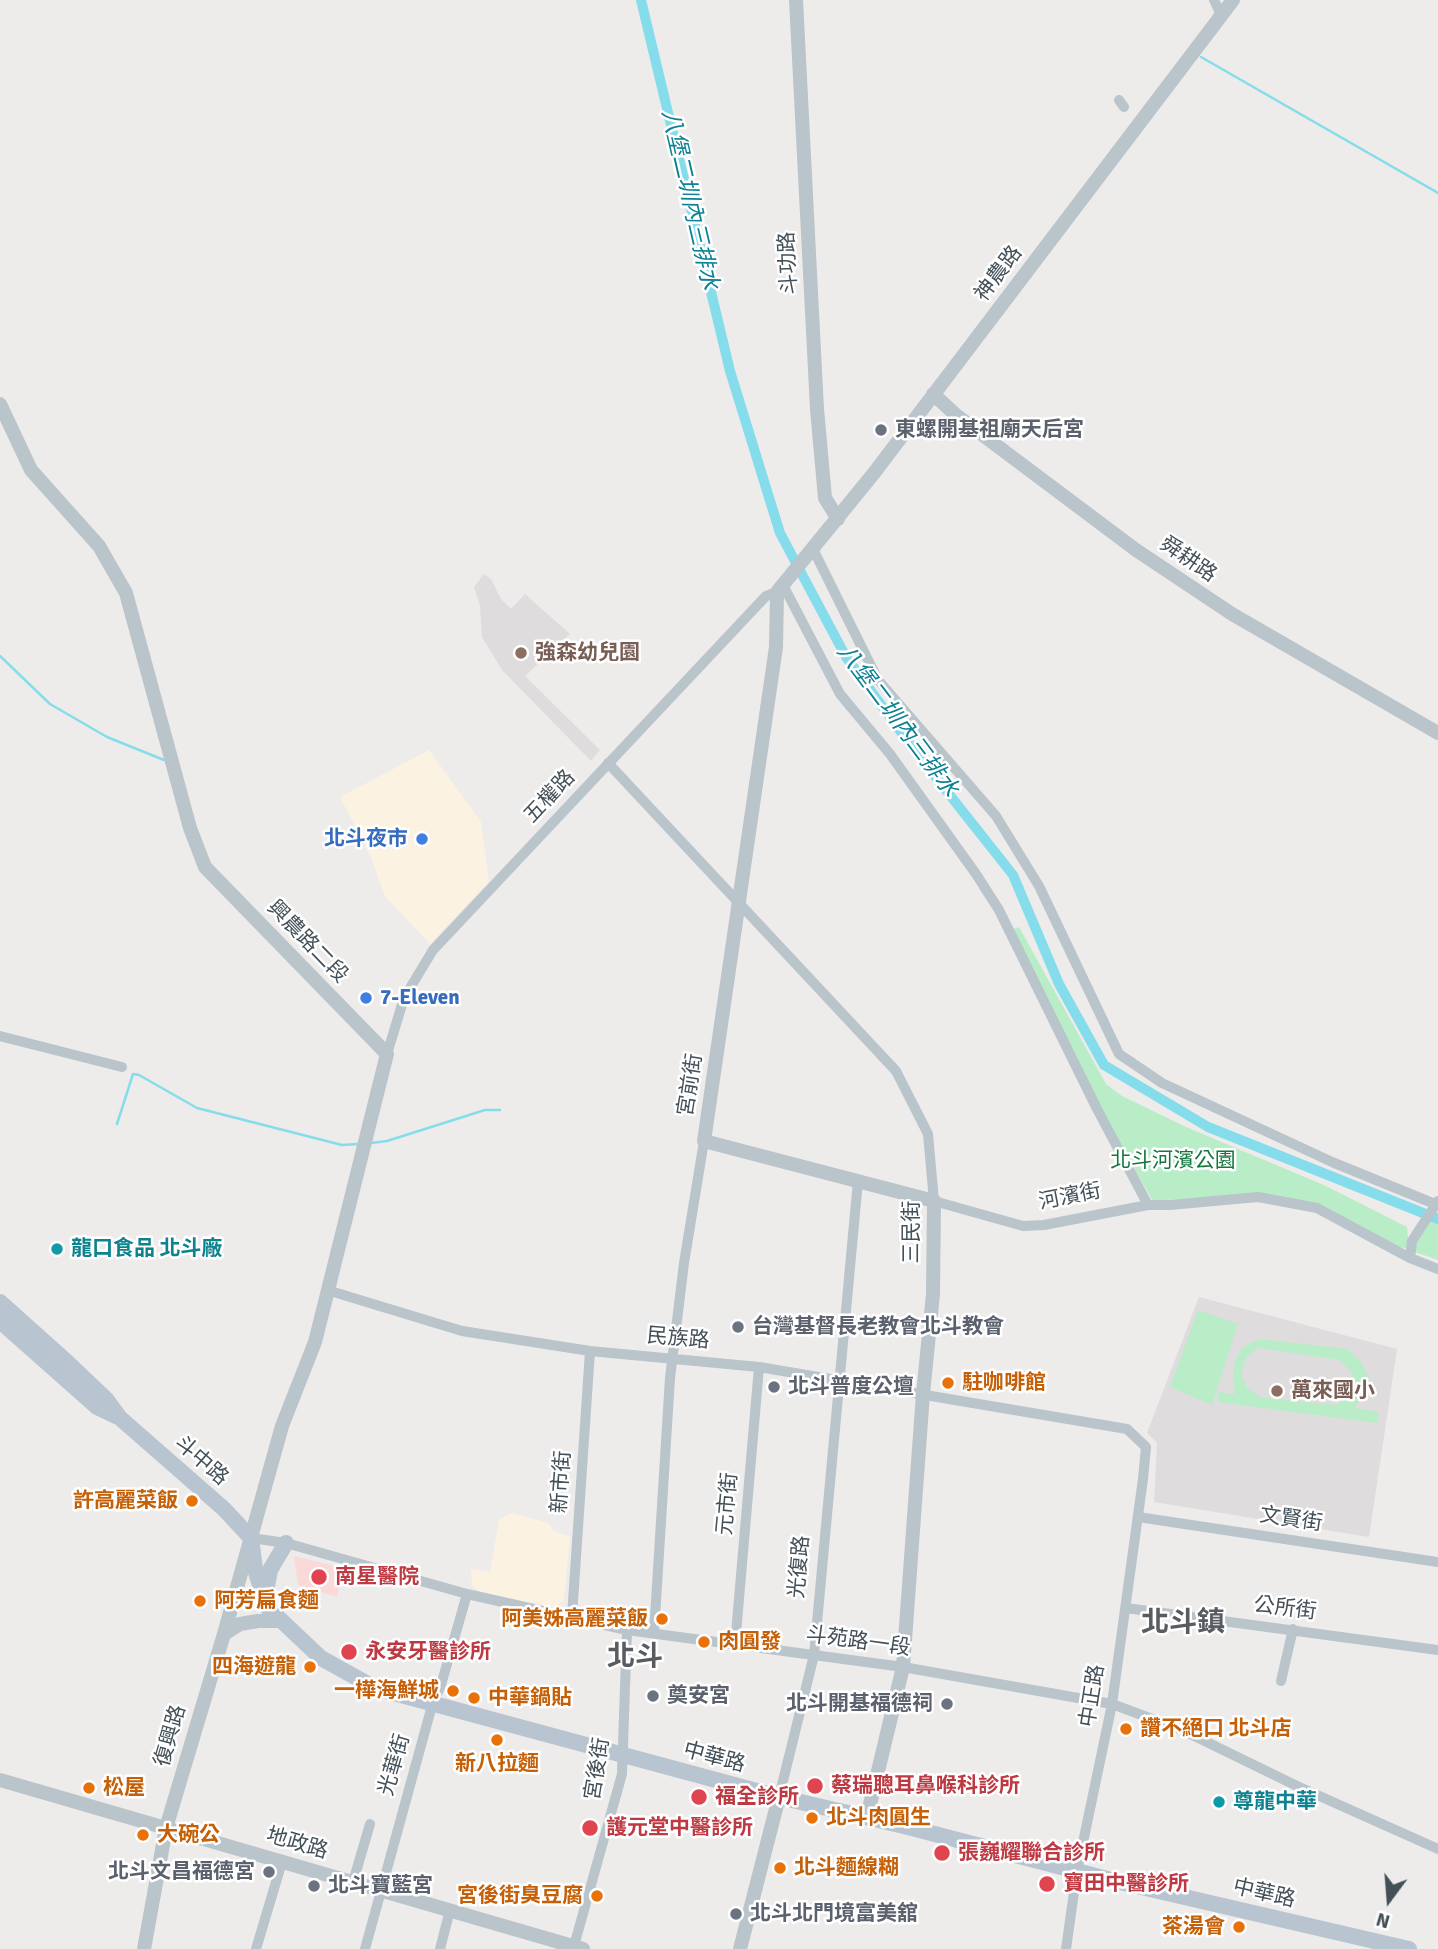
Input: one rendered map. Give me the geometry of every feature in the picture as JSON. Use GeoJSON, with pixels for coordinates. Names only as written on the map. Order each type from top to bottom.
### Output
{"type":"FeatureCollection","features":[{"type":"Feature","properties":{"kind":"main road","name":"斗中路"},"geometry":{"type":"LineString","coordinates":[[0,1303],[96,1390],[121,1418],[224,1509],[251,1538]]}},
{"type":"Feature","properties":{"kind":"main road","name":"斗中路"},"geometry":{"type":"LineString","coordinates":[[0,1321],[97,1407],[121,1418]]}},
{"type":"Feature","properties":{"kind":"main road"},"geometry":{"type":"LineString","coordinates":[[251,1538],[255,1569],[264,1603]]}},
{"type":"Feature","properties":{"kind":"main road"},"geometry":{"type":"LineString","coordinates":[[264,1603],[270,1570],[286,1544]]}},
{"type":"Feature","properties":{"kind":"main road","name":"中華路"},"geometry":{"type":"LineString","coordinates":[[264,1603],[321,1658],[375,1688],[779,1797],[1409,1949]]}},
{"type":"Feature","properties":{"kind":"street","name":"斗功路"},"geometry":{"type":"LineString","coordinates":[[796,0],[817,409],[825,498],[838,519]]}},
{"type":"Feature","properties":{"kind":"street"},"geometry":{"type":"LineString","coordinates":[[1214,0],[1221,15]]}},
{"type":"Feature","properties":{"kind":"street","name":"神農路"},"geometry":{"type":"LineString","coordinates":[[810,552],[838,519],[1233,0]]}},
{"type":"Feature","properties":{"kind":"street","name":"舜耕路"},"geometry":{"type":"LineString","coordinates":[[933,394],[956,415],[1136,550],[1189,586],[1232,614],[1438,733]]}},
{"type":"Feature","properties":{"kind":"street","name":"興農路二段"},"geometry":{"type":"LineString","coordinates":[[0,404],[31,470],[99,546],[127,593],[190,828],[205,867],[387,1054]]}},
{"type":"Feature","properties":{"kind":"street"},"geometry":{"type":"LineString","coordinates":[[1148,1205],[1097,1109],[999,910],[890,754],[840,694],[782,586],[810,552],[878,680],[996,816],[1039,886],[1119,1054],[1162,1083],[1332,1162],[1436,1203],[1412,1241],[1410,1258]]}},
{"type":"Feature","properties":{"kind":"street","name":"五權路"},"geometry":{"type":"LineString","coordinates":[[387,1054],[404,998],[433,950],[766,596],[782,586]]}},
{"type":"Feature","properties":{"kind":"street","name":"宮前街"},"geometry":{"type":"LineString","coordinates":[[654,1633],[672,1357],[740,902],[782,586]]}},
{"type":"Feature","properties":{"kind":"street","name":"三民街"},"geometry":{"type":"LineString","coordinates":[[608,763],[896,1071],[928,1134],[934,1201],[933,1294],[903,1667],[867,1817]]}},
{"type":"Feature","properties":{"kind":"street"},"geometry":{"type":"LineString","coordinates":[[0,1036],[122,1068]]}},
{"type":"Feature","properties":{"kind":"street"},"geometry":{"type":"LineString","coordinates":[[251,1538],[282,1426],[312,1352],[387,1054]]}},
{"type":"Feature","properties":{"kind":"street","name":"河濱街"},"geometry":{"type":"LineString","coordinates":[[704,1141],[1023,1226],[1044,1225],[1148,1205],[1258,1197],[1317,1208],[1410,1258],[1438,1269]]}},
{"type":"Feature","properties":{"kind":"street","name":"光復路"},"geometry":{"type":"LineString","coordinates":[[740,1949],[814,1655],[858,1181]]}},
{"type":"Feature","properties":{"kind":"street","name":"民族路"},"geometry":{"type":"LineString","coordinates":[[327,1290],[461,1331],[590,1351],[759,1367],[923,1394],[1127,1429],[1146,1447]]}},
{"type":"Feature","properties":{"kind":"street","name":"新市街"},"geometry":{"type":"LineString","coordinates":[[572,1616],[590,1351]]}},
{"type":"Feature","properties":{"kind":"street","name":"元市街"},"geometry":{"type":"LineString","coordinates":[[735,1645],[759,1367]]}},
{"type":"Feature","properties":{"kind":"street","name":"中正路"},"geometry":{"type":"LineString","coordinates":[[1066,1949],[1077,1871],[1112,1704],[1146,1447]]}},
{"type":"Feature","properties":{"kind":"street","name":"文賢街"},"geometry":{"type":"LineString","coordinates":[[1138,1517],[1438,1562]]}},
{"type":"Feature","properties":{"kind":"street","name":"斗苑路一段"},"geometry":{"type":"LineString","coordinates":[[251,1538],[286,1544],[467,1594],[627,1630],[903,1667],[1112,1704],[1182,1730],[1297,1786],[1438,1849]]}},
{"type":"Feature","properties":{"kind":"street","name":"復興路"},"geometry":{"type":"LineString","coordinates":[[144,1949],[166,1828],[251,1538]]}},
{"type":"Feature","properties":{"kind":"street","name":"光華街"},"geometry":{"type":"LineString","coordinates":[[365,1949],[433,1702],[441,1685],[467,1594]]}},
{"type":"Feature","properties":{"kind":"street","name":"公所街"},"geometry":{"type":"LineString","coordinates":[[1126,1608],[1438,1650]]}},
{"type":"Feature","properties":{"kind":"street"},"geometry":{"type":"LineString","coordinates":[[224,1634],[240,1624],[258,1620],[282,1621]]}},
{"type":"Feature","properties":{"kind":"street"},"geometry":{"type":"LineString","coordinates":[[1280,1681],[1293,1629]]}},
{"type":"Feature","properties":{"kind":"street","name":"宮後街"},"geometry":{"type":"LineString","coordinates":[[576,1948],[622,1774],[627,1630]]}},
{"type":"Feature","properties":{"kind":"street","name":"地政路"},"geometry":{"type":"LineString","coordinates":[[0,1780],[450,1909],[576,1948]]}},
{"type":"Feature","properties":{"kind":"street"},"geometry":{"type":"LineString","coordinates":[[353,1882],[370,1824]]}},
{"type":"Feature","properties":{"kind":"street"},"geometry":{"type":"LineString","coordinates":[[256,1949],[282,1862]]}},
{"type":"Feature","properties":{"kind":"street"},"geometry":{"type":"LineString","coordinates":[[440,1949],[450,1909]]}},
{"type":"Feature","properties":{"kind":"shaded area","name":"強森幼兒園"},"geometry":{"type":"Polygon","coordinates":[[[484,574],[491,579],[501,599],[511,609],[525,594],[570,634],[525,676],[600,750],[591,761],[502,670],[482,637],[480,606],[474,587],[484,574]]]}},
{"type":"Feature","properties":{"kind":"shaded area","name":"北斗夜市"},"geometry":{"type":"Polygon","coordinates":[[[429,750],[481,822],[489,881],[430,944],[385,896],[370,855],[340,797],[429,750]]]}},
{"type":"Feature","properties":{"kind":"shaded area","name":"萬來國小"},"geometry":{"type":"Polygon","coordinates":[[[1199,1297],[1397,1349],[1369,1537],[1154,1502],[1157,1443],[1147,1433],[1199,1297]]]}},
{"type":"Feature","properties":{"kind":"shaded area"},"geometry":{"type":"Polygon","coordinates":[[[512,1513],[548,1523],[554,1531],[570,1536],[564,1600],[555,1608],[480,1592],[472,1586],[471,1569],[490,1572],[499,1520],[512,1513]]]}},
{"type":"Feature","properties":{"kind":"shaded area","name":"南星醫院"},"geometry":{"type":"Polygon","coordinates":[[[294,1556],[343,1568],[337,1597],[298,1585],[294,1556]]]}},
{"type":"Feature","properties":{"kind":"green space","name":"北斗河濱公園"},"geometry":{"type":"Polygon","coordinates":[[[1019,927],[1106,1084],[1122,1096],[1186,1127],[1326,1186],[1407,1227],[1409,1249],[1399,1247],[1322,1205],[1257,1194],[1153,1201],[1079,1073],[1012,930],[1019,927]]]}},
{"type":"Feature","properties":{"kind":"green space"},"geometry":{"type":"Polygon","coordinates":[[[1428,1215],[1438,1219],[1438,1260],[1412,1251],[1428,1215]]]}},
{"type":"Feature","properties":{"kind":"green space"},"geometry":{"type":"Polygon","coordinates":[[[1198,1310],[1238,1324],[1212,1405],[1170,1387],[1198,1310]]]}},
{"type":"Feature","properties":{"kind":"green space"},"geometry":{"type":"Polygon","coordinates":[[[1259,1339],[1348,1349],[1361,1362],[1369,1377],[1367,1389],[1354,1408],[1379,1412],[1377,1423],[1218,1402],[1218,1392],[1235,1394],[1233,1372],[1242,1348],[1259,1339]],[[1258,1348],[1247,1356],[1241,1374],[1247,1388],[1260,1397],[1335,1405],[1346,1400],[1351,1393],[1352,1372],[1339,1360],[1258,1348]]]}},
{"type":"Feature","properties":{"kind":"waterway","name":"八堡二圳內三排水"},"geometry":{"type":"LineString","coordinates":[[641,0],[730,371],[780,533],[846,657],[915,751],[1013,875],[1059,984],[1104,1065],[1208,1127],[1438,1219]]}},
{"type":"Feature","properties":{"kind":"waterway"},"geometry":{"type":"LineString","coordinates":[[1201,57],[1438,193]]}},
{"type":"Feature","properties":{"kind":"waterway"},"geometry":{"type":"LineString","coordinates":[[0,656],[50,704],[107,737],[164,760]]}},
{"type":"Feature","properties":{"kind":"waterway"},"geometry":{"type":"LineString","coordinates":[[117,1124],[133,1074],[197,1108],[342,1145],[358,1144]]}},
{"type":"Feature","properties":{"kind":"waterway"},"geometry":{"type":"LineString","coordinates":[[371,1143],[387,1141],[485,1110],[500,1110]]}},
{"type":"Feature","properties":{"kind":"place","name":"東螺開基祖廟天后宮"},"geometry":{"type":"Point","coordinates":[881,430]}},
{"type":"Feature","properties":{"kind":"place","name":"強森幼兒園"},"geometry":{"type":"Point","coordinates":[521,653]}},
{"type":"Feature","properties":{"kind":"place","name":"北斗夜市"},"geometry":{"type":"Point","coordinates":[422,839]}},
{"type":"Feature","properties":{"kind":"place","name":"7-Eleven"},"geometry":{"type":"Point","coordinates":[366,998]}},
{"type":"Feature","properties":{"kind":"place","name":"龍口食品 北斗廠"},"geometry":{"type":"Point","coordinates":[57,1249]}},
{"type":"Feature","properties":{"kind":"place","name":"台灣基督長老教會北斗教會"},"geometry":{"type":"Point","coordinates":[738,1327]}},
{"type":"Feature","properties":{"kind":"place","name":"駐咖啡館"},"geometry":{"type":"Point","coordinates":[948,1383]}},
{"type":"Feature","properties":{"kind":"place","name":"北斗普度公壇"},"geometry":{"type":"Point","coordinates":[774,1387]}},
{"type":"Feature","properties":{"kind":"place","name":"萬來國小"},"geometry":{"type":"Point","coordinates":[1277,1391]}},
{"type":"Feature","properties":{"kind":"place","name":"許高麗菜飯"},"geometry":{"type":"Point","coordinates":[192,1501]}},
{"type":"Feature","properties":{"kind":"place","name":"南星醫院"},"geometry":{"type":"Point","coordinates":[319,1577]}},
{"type":"Feature","properties":{"kind":"place","name":"阿芳扁食麵"},"geometry":{"type":"Point","coordinates":[200,1601]}},
{"type":"Feature","properties":{"kind":"place","name":"阿美姊高麗菜飯"},"geometry":{"type":"Point","coordinates":[662,1619]}},
{"type":"Feature","properties":{"kind":"place","name":"肉圓發"},"geometry":{"type":"Point","coordinates":[704,1642]}},
{"type":"Feature","properties":{"kind":"place","name":"永安牙醫診所"},"geometry":{"type":"Point","coordinates":[349,1652]}},
{"type":"Feature","properties":{"kind":"place","name":"四海遊龍"},"geometry":{"type":"Point","coordinates":[310,1667]}},
{"type":"Feature","properties":{"kind":"place","name":"一樺海鮮城"},"geometry":{"type":"Point","coordinates":[453,1691]}},
{"type":"Feature","properties":{"kind":"place","name":"奠安宮"},"geometry":{"type":"Point","coordinates":[653,1696]}},
{"type":"Feature","properties":{"kind":"place","name":"中華鍋貼"},"geometry":{"type":"Point","coordinates":[474,1698]}},
{"type":"Feature","properties":{"kind":"place","name":"北斗開基福德祠"},"geometry":{"type":"Point","coordinates":[947,1704]}},
{"type":"Feature","properties":{"kind":"place","name":"讚不絕口 北斗店"},"geometry":{"type":"Point","coordinates":[1126,1729]}},
{"type":"Feature","properties":{"kind":"place","name":"新八拉麵"},"geometry":{"type":"Point","coordinates":[497,1740]}},
{"type":"Feature","properties":{"kind":"place","name":"蔡瑞聰耳鼻喉科診所"},"geometry":{"type":"Point","coordinates":[815,1786]}},
{"type":"Feature","properties":{"kind":"place","name":"松屋"},"geometry":{"type":"Point","coordinates":[89,1788]}},
{"type":"Feature","properties":{"kind":"place","name":"福全診所"},"geometry":{"type":"Point","coordinates":[699,1797]}},
{"type":"Feature","properties":{"kind":"place","name":"尊龍中華"},"geometry":{"type":"Point","coordinates":[1219,1802]}},
{"type":"Feature","properties":{"kind":"place","name":"北斗肉圓生"},"geometry":{"type":"Point","coordinates":[812,1818]}},
{"type":"Feature","properties":{"kind":"place","name":"護元堂中醫診所"},"geometry":{"type":"Point","coordinates":[590,1828]}},
{"type":"Feature","properties":{"kind":"place","name":"大碗公"},"geometry":{"type":"Point","coordinates":[143,1835]}},
{"type":"Feature","properties":{"kind":"place","name":"張巍耀聯合診所"},"geometry":{"type":"Point","coordinates":[942,1853]}},
{"type":"Feature","properties":{"kind":"place","name":"北斗麵線糊"},"geometry":{"type":"Point","coordinates":[780,1868]}},
{"type":"Feature","properties":{"kind":"place","name":"北斗文昌福德宮"},"geometry":{"type":"Point","coordinates":[269,1872]}},
{"type":"Feature","properties":{"kind":"place","name":"寶田中醫診所"},"geometry":{"type":"Point","coordinates":[1047,1884]}},
{"type":"Feature","properties":{"kind":"place","name":"北斗寶藍宮"},"geometry":{"type":"Point","coordinates":[314,1886]}},
{"type":"Feature","properties":{"kind":"place","name":"宮後街臭豆腐"},"geometry":{"type":"Point","coordinates":[597,1896]}},
{"type":"Feature","properties":{"kind":"place","name":"北斗北門境富美舘"},"geometry":{"type":"Point","coordinates":[736,1914]}},
{"type":"Feature","properties":{"kind":"place","name":"茶湯會"},"geometry":{"type":"Point","coordinates":[1239,1927]}},
{"type":"Feature","properties":{"kind":"district","name":"北斗鎮"},"geometry":{"type":"Point","coordinates":[1183,1624]}},
{"type":"Feature","properties":{"kind":"district","name":"北斗"},"geometry":{"type":"Point","coordinates":[635,1658]}}]}
